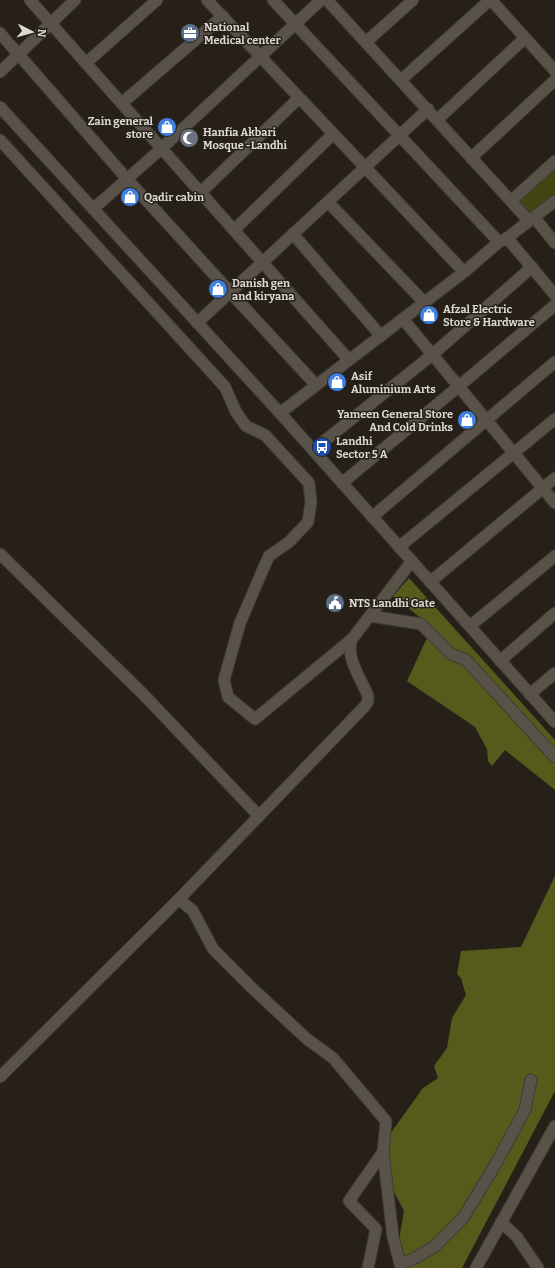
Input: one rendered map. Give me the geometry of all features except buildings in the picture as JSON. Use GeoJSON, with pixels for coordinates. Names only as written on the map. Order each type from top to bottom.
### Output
{"type":"FeatureCollection","features":[{"type":"Feature","properties":{"kind":"street"},"geometry":{"type":"LineString","coordinates":[[30,0],[349,360]]}},
{"type":"Feature","properties":{"kind":"street"},"geometry":{"type":"LineString","coordinates":[[0,72],[75,0]]}},
{"type":"Feature","properties":{"kind":"street"},"geometry":{"type":"LineString","coordinates":[[86,63],[157,0]]}},
{"type":"Feature","properties":{"kind":"street"},"geometry":{"type":"LineString","coordinates":[[207,0],[464,272]]}},
{"type":"Feature","properties":{"kind":"street"},"geometry":{"type":"LineString","coordinates":[[273,0],[399,135],[503,240],[532,267],[555,295]]}},
{"type":"Feature","properties":{"kind":"street"},"geometry":{"type":"LineString","coordinates":[[93,209],[162,148],[321,0]]}},
{"type":"Feature","properties":{"kind":"street"},"geometry":{"type":"LineString","coordinates":[[327,0],[511,201],[555,242]]}},
{"type":"Feature","properties":{"kind":"street"},"geometry":{"type":"LineString","coordinates":[[366,42],[413,0]]}},
{"type":"Feature","properties":{"kind":"street"},"geometry":{"type":"LineString","coordinates":[[401,80],[491,0],[555,71]]}},
{"type":"Feature","properties":{"kind":"street"},"geometry":{"type":"LineString","coordinates":[[122,103],[223,16]]}},
{"type":"Feature","properties":{"kind":"street"},"geometry":{"type":"LineString","coordinates":[[0,32],[127,179],[316,386]]}},
{"type":"Feature","properties":{"kind":"street"},"geometry":{"type":"LineString","coordinates":[[437,120],[525,38]]}},
{"type":"Feature","properties":{"kind":"street"},"geometry":{"type":"LineString","coordinates":[[472,158],[555,80]]}},
{"type":"Feature","properties":{"kind":"street"},"geometry":{"type":"LineString","coordinates":[[201,192],[299,98]]}},
{"type":"Feature","properties":{"kind":"street"},"geometry":{"type":"LineString","coordinates":[[0,108],[280,414],[555,722]]}},
{"type":"Feature","properties":{"kind":"street"},"geometry":{"type":"LineString","coordinates":[[197,323],[399,135],[428,110]]}},
{"type":"Feature","properties":{"kind":"street"},"geometry":{"type":"LineString","coordinates":[[234,230],[333,134]]}},
{"type":"Feature","properties":{"kind":"street"},"geometry":{"type":"LineString","coordinates":[[0,140],[225,387],[236,412],[246,426],[265,435],[309,483],[311,502],[308,522],[290,542],[269,556],[240,623],[224,680],[228,697],[255,718],[352,639],[412,562]]}},
{"type":"Feature","properties":{"kind":"street"},"geometry":{"type":"LineString","coordinates":[[511,201],[555,161]]}},
{"type":"Feature","properties":{"kind":"street"},"geometry":{"type":"LineString","coordinates":[[280,414],[555,201]]}},
{"type":"Feature","properties":{"kind":"street"},"geometry":{"type":"LineString","coordinates":[[328,202],[424,302]]}},
{"type":"Feature","properties":{"kind":"street"},"geometry":{"type":"LineString","coordinates":[[293,234],[381,336]]}},
{"type":"Feature","properties":{"kind":"street"},"geometry":{"type":"LineString","coordinates":[[312,450],[432,355],[532,267]]}},
{"type":"Feature","properties":{"kind":"street"},"geometry":{"type":"LineString","coordinates":[[342,483],[555,305]]}},
{"type":"Feature","properties":{"kind":"street"},"geometry":{"type":"LineString","coordinates":[[402,319],[458,387],[488,420],[513,454],[555,503]]}},
{"type":"Feature","properties":{"kind":"street"},"geometry":{"type":"LineString","coordinates":[[372,517],[555,362]]}},
{"type":"Feature","properties":{"kind":"street"},"geometry":{"type":"LineString","coordinates":[[399,547],[555,419]]}},
{"type":"Feature","properties":{"kind":"street"},"geometry":{"type":"LineString","coordinates":[[430,582],[555,478]]}},
{"type":"Feature","properties":{"kind":"street"},"geometry":{"type":"LineString","coordinates":[[0,554],[143,694],[259,816]]}},
{"type":"Feature","properties":{"kind":"street"},"geometry":{"type":"LineString","coordinates":[[470,626],[555,556]]}},
{"type":"Feature","properties":{"kind":"street"},"geometry":{"type":"LineString","coordinates":[[500,661],[555,614]]}},
{"type":"Feature","properties":{"kind":"street"},"geometry":{"type":"LineString","coordinates":[[370,616],[421,624],[451,654],[466,660],[555,757]]}},
{"type":"Feature","properties":{"kind":"street"},"geometry":{"type":"LineString","coordinates":[[0,1077],[179,899],[365,706],[368,696],[350,655],[350,644],[352,639]]}},
{"type":"Feature","properties":{"kind":"street"},"geometry":{"type":"LineString","coordinates":[[530,694],[555,673]]}},
{"type":"Feature","properties":{"kind":"street"},"geometry":{"type":"LineString","coordinates":[[179,899],[193,911],[213,950],[307,1039],[333,1058],[386,1121],[383,1152],[393,1237],[400,1264],[434,1247],[464,1218],[525,1110],[530,1080]]}},
{"type":"Feature","properties":{"kind":"street"},"geometry":{"type":"LineString","coordinates":[[476,1268],[555,1126]]}},
{"type":"Feature","properties":{"kind":"street"},"geometry":{"type":"LineString","coordinates":[[368,1268],[376,1229],[349,1201],[383,1152]]}},
{"type":"Feature","properties":{"kind":"street"},"geometry":{"type":"LineString","coordinates":[[501,1222],[517,1237],[538,1268]]}},
{"type":"Feature","properties":{"kind":"green space"},"geometry":{"type":"Polygon","coordinates":[[[555,161],[555,201],[529,221],[511,201],[555,161]]]}},
{"type":"Feature","properties":{"kind":"green space"},"geometry":{"type":"Polygon","coordinates":[[[409,578],[555,740],[555,790],[505,750],[492,766],[488,761],[487,749],[475,727],[407,681],[432,627],[393,596],[409,578]]]}},
{"type":"Feature","properties":{"kind":"green space"},"geometry":{"type":"Polygon","coordinates":[[[555,876],[555,1091],[462,1268],[403,1268],[399,1240],[404,1211],[393,1190],[388,1154],[390,1134],[423,1088],[438,1078],[434,1066],[447,1048],[452,1018],[466,995],[461,978],[457,974],[461,951],[521,947],[555,876]]]}},
{"type":"Feature","properties":{"kind":"place","name":"National Medical center"},"geometry":{"type":"Point","coordinates":[190,33]}},
{"type":"Feature","properties":{"kind":"place","name":"Zain general store"},"geometry":{"type":"Point","coordinates":[167,127]}},
{"type":"Feature","properties":{"kind":"place","name":"Hanfia Akbari Mosque -Landhi"},"geometry":{"type":"Point","coordinates":[189,138]}},
{"type":"Feature","properties":{"kind":"place","name":"Qadir cabin"},"geometry":{"type":"Point","coordinates":[130,197]}},
{"type":"Feature","properties":{"kind":"place","name":"Danish gen and kiryana"},"geometry":{"type":"Point","coordinates":[218,289]}},
{"type":"Feature","properties":{"kind":"place","name":"Afzal Electric Store & Hardware"},"geometry":{"type":"Point","coordinates":[429,315]}},
{"type":"Feature","properties":{"kind":"place","name":"Asif Aluminium Arts"},"geometry":{"type":"Point","coordinates":[337,382]}},
{"type":"Feature","properties":{"kind":"place","name":"Yameen General Store And Cold Drinks"},"geometry":{"type":"Point","coordinates":[467,420]}},
{"type":"Feature","properties":{"kind":"place","name":"Landhi Sector 5 A"},"geometry":{"type":"Point","coordinates":[322,447]}},
{"type":"Feature","properties":{"kind":"place","name":"NTS Landhi Gate"},"geometry":{"type":"Point","coordinates":[335,603]}}]}
